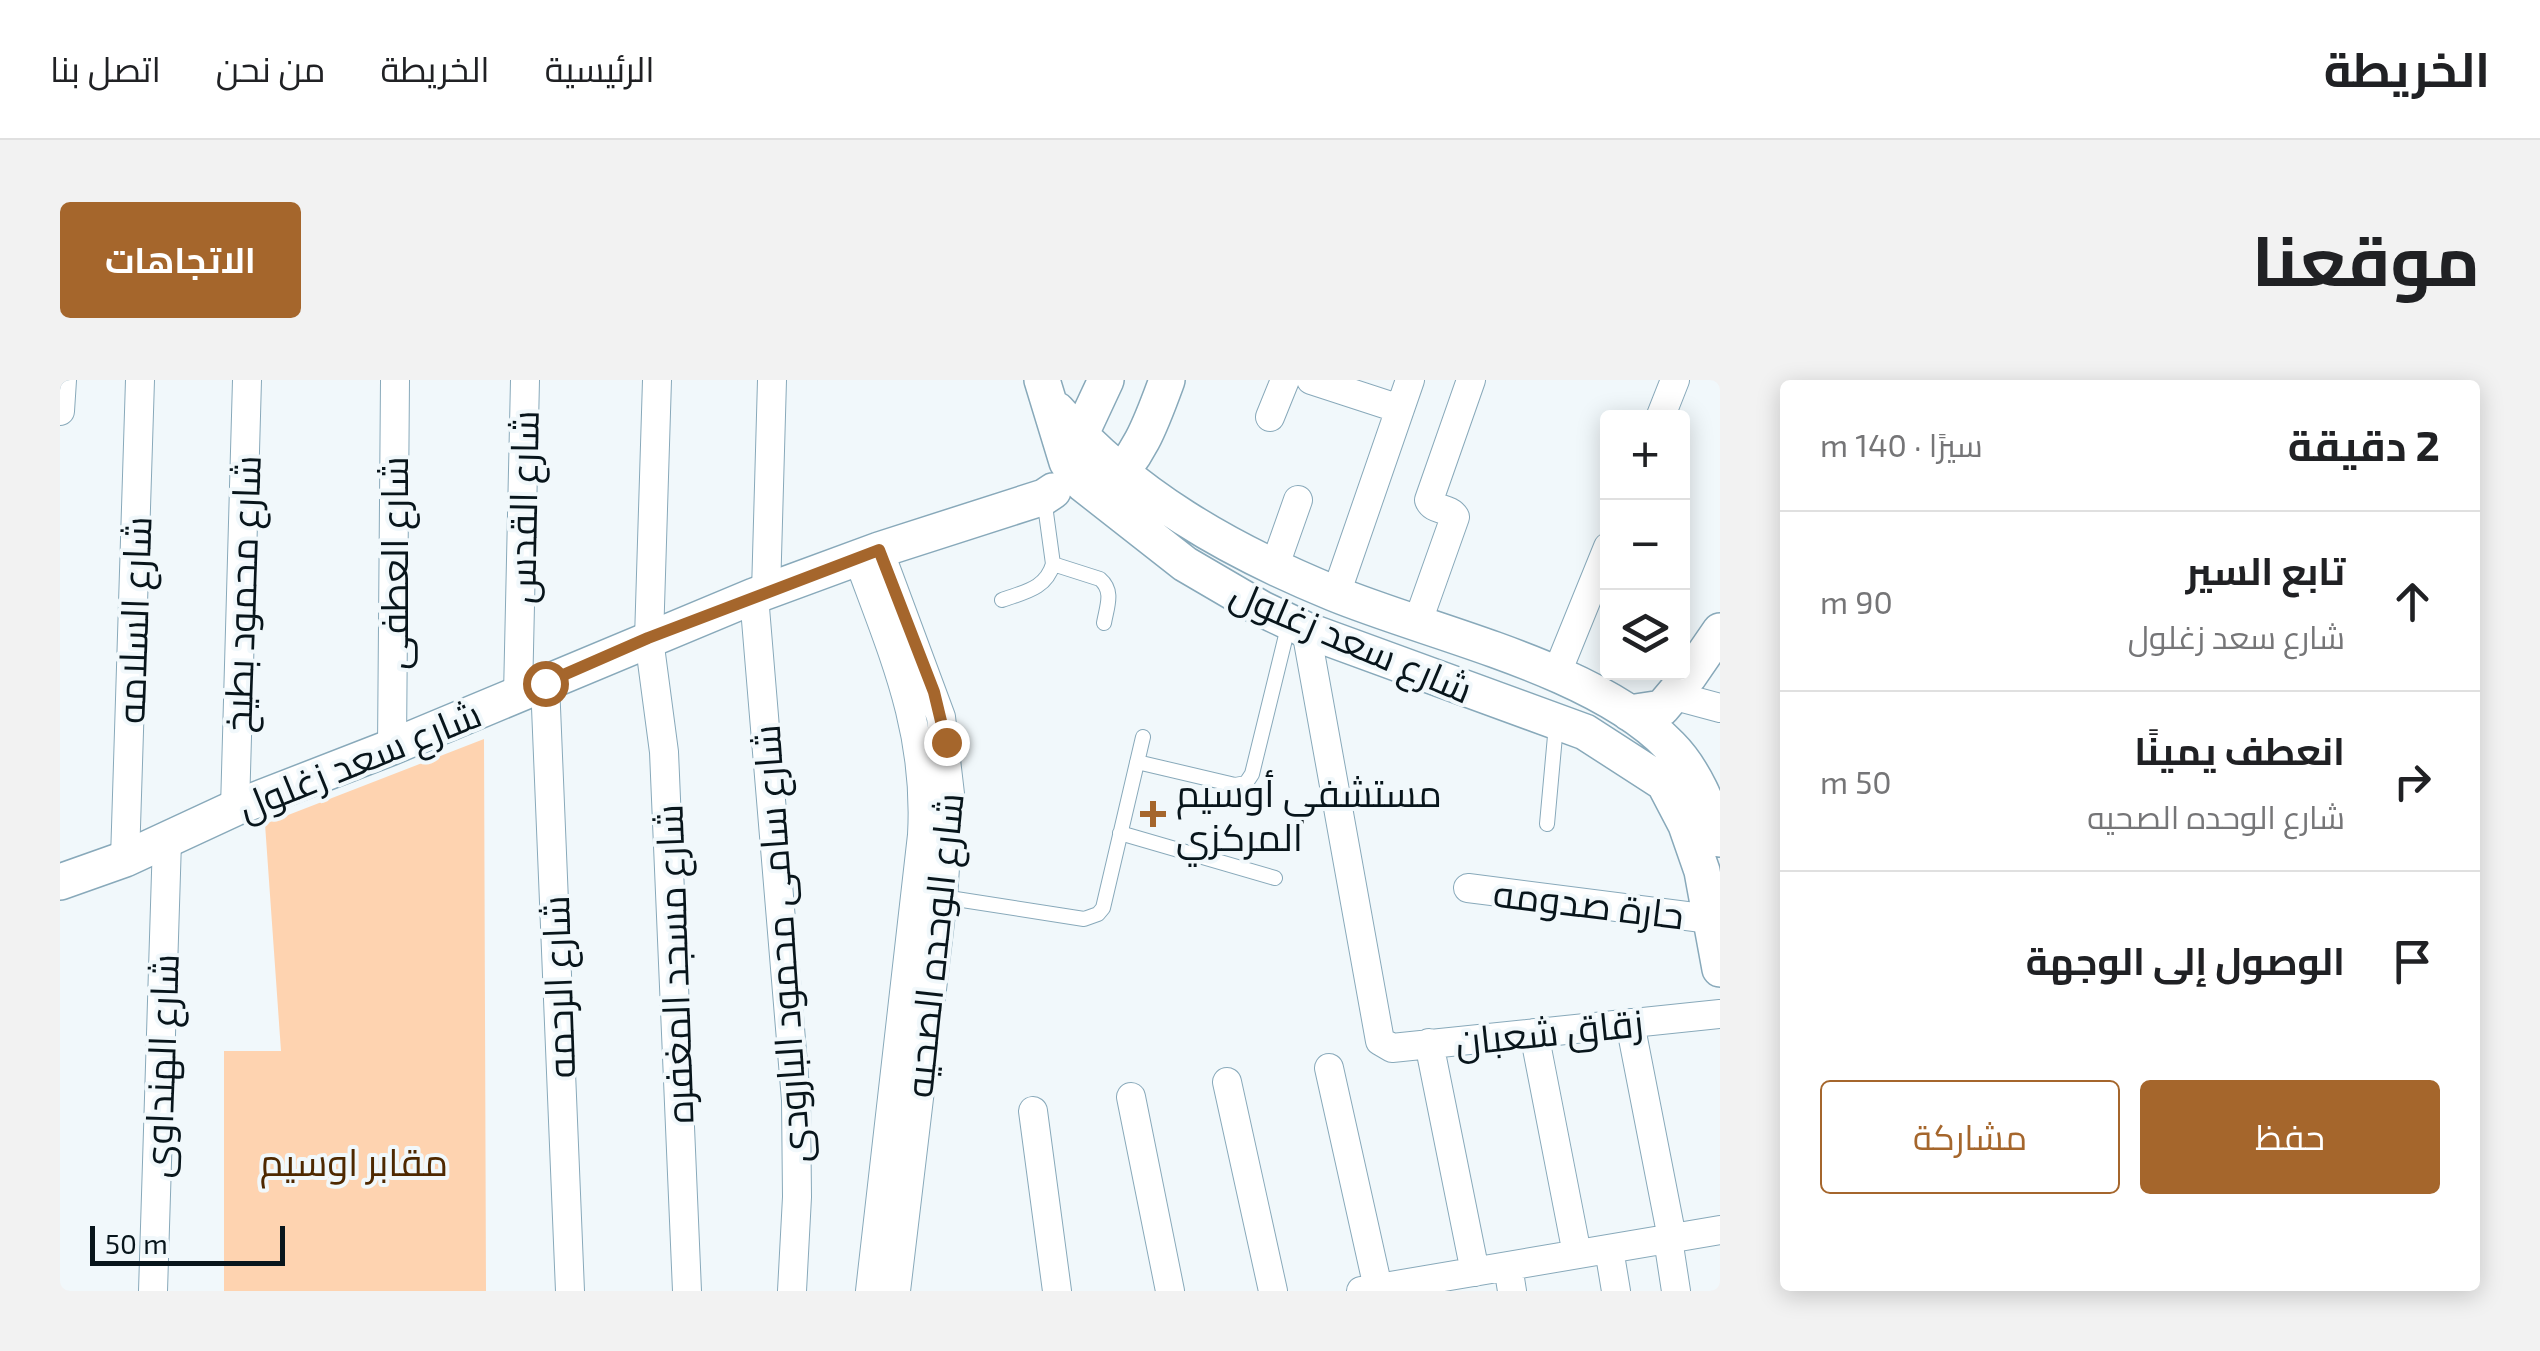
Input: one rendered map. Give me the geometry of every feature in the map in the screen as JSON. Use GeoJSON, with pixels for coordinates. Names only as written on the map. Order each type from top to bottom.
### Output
{"type":"FeatureCollection","features":[{"type":"Feature","properties":{"kind":"street"},"geometry":{"type":"LineString","coordinates":[[60,412],[62,380]]}},
{"type":"Feature","properties":{"kind":"street","name":"شارع السلامه"},"geometry":{"type":"LineString","coordinates":[[125,859],[140,380]]}},
{"type":"Feature","properties":{"kind":"street","name":"شارع محمود بطيخ"},"geometry":{"type":"LineString","coordinates":[[235,808],[247,380]]}},
{"type":"Feature","properties":{"kind":"street","name":"شارع العطفى"},"geometry":{"type":"LineString","coordinates":[[392,746],[395,380]]}},
{"type":"Feature","properties":{"kind":"street","name":"شارع القدس"},"geometry":{"type":"LineString","coordinates":[[525,380],[531,689]]}},
{"type":"Feature","properties":{"kind":"street","name":"شارع مسجد المغفره"},"geometry":{"type":"LineString","coordinates":[[657,380],[648,638],[664,752],[687,1291]]}},
{"type":"Feature","properties":{"kind":"street","name":"شارع سامى محمود البارودى"},"geometry":{"type":"LineString","coordinates":[[772,380],[760,594],[796,1100],[797,1197],[792,1291]]}},
{"type":"Feature","properties":{"kind":"street"},"geometry":{"type":"LineString","coordinates":[[1106,380],[1061,472],[1074,496],[1109,485],[1149,429],[1166,380]]}},
{"type":"Feature","properties":{"kind":"street"},"geometry":{"type":"LineString","coordinates":[[1270,417],[1284,380]]}},
{"type":"Feature","properties":{"kind":"street"},"geometry":{"type":"LineString","coordinates":[[1311,380],[1400,408]]}},
{"type":"Feature","properties":{"kind":"street"},"geometry":{"type":"LineString","coordinates":[[1336,594],[1410,380]]}},
{"type":"Feature","properties":{"kind":"street"},"geometry":{"type":"LineString","coordinates":[[1417,624],[1454,517],[1452,512],[1433,506],[1429,500],[1471,380]]}},
{"type":"Feature","properties":{"kind":"street"},"geometry":{"type":"LineString","coordinates":[[1663,410],[1675,380]]}},
{"type":"Feature","properties":{"kind":"street","name":"شارع سعد زغلول"},"geometry":{"type":"LineString","coordinates":[[1047,392],[1061,472]]}},
{"type":"Feature","properties":{"kind":"street","name":"شارع سعد زغلول"},"geometry":{"type":"LineString","coordinates":[[60,882],[167,842],[235,808],[648,638],[868,554],[1061,472],[1109,485],[1157,522],[1223,588],[1298,626],[1673,766]]}},
{"type":"Feature","properties":{"kind":"street"},"geometry":{"type":"LineString","coordinates":[[1274,568],[1298,500]]}},
{"type":"Feature","properties":{"kind":"street","name":"شارع سعد زغلول"},"geometry":{"type":"LineString","coordinates":[[1157,522],[1230,547],[1336,594],[1601,695],[1629,713],[1673,766]]}},
{"type":"Feature","properties":{"kind":"street","name":"شارع الوحده الصحيه"},"geometry":{"type":"LineString","coordinates":[[868,554],[934,692],[946,742],[950,794],[943,897],[896,1291]]}},
{"type":"Feature","properties":{"kind":"street","name":"شارع الوحده الصحيه"},"geometry":{"type":"LineString","coordinates":[[868,554],[908,696],[924,788],[922,835],[870,1291]]}},
{"type":"Feature","properties":{"kind":"street"},"geometry":{"type":"LineString","coordinates":[[1556,675],[1600,567]]}},
{"type":"Feature","properties":{"kind":"street","name":"زقاق شعبان"},"geometry":{"type":"LineString","coordinates":[[1298,626],[1380,1041],[1392,1048],[1720,1014]]}},
{"type":"Feature","properties":{"kind":"street"},"geometry":{"type":"LineString","coordinates":[[1720,630],[1684,687],[1670,729],[1673,766],[1686,825],[1702,871],[1720,969]]}},
{"type":"Feature","properties":{"kind":"street"},"geometry":{"type":"LineString","coordinates":[[1684,687],[1720,708]]}},
{"type":"Feature","properties":{"kind":"street"},"geometry":{"type":"LineString","coordinates":[[1629,713],[1662,708],[1684,687]]}},
{"type":"Feature","properties":{"kind":"street","name":"شارع الرحمه"},"geometry":{"type":"LineString","coordinates":[[531,689],[570,1291]]}},
{"type":"Feature","properties":{"kind":"street"},"geometry":{"type":"LineString","coordinates":[[1673,766],[1720,775]]}},
{"type":"Feature","properties":{"kind":"street"},"geometry":{"type":"LineString","coordinates":[[1673,766],[1697,782],[1720,838]]}},
{"type":"Feature","properties":{"kind":"street","name":"شارع الهنداوى"},"geometry":{"type":"LineString","coordinates":[[153,1291],[167,842]]}},
{"type":"Feature","properties":{"kind":"street","name":"حارة صدومه"},"geometry":{"type":"LineString","coordinates":[[1468,888],[1710,919]]}},
{"type":"Feature","properties":{"kind":"street"},"geometry":{"type":"LineString","coordinates":[[1630,1023],[1670,1238],[1676,1291]]}},
{"type":"Feature","properties":{"kind":"street"},"geometry":{"type":"LineString","coordinates":[[1534,1032],[1576,1254]]}},
{"type":"Feature","properties":{"kind":"street"},"geometry":{"type":"LineString","coordinates":[[1428,1043],[1474,1272]]}},
{"type":"Feature","properties":{"kind":"street"},"geometry":{"type":"LineString","coordinates":[[1329,1068],[1386,1288],[1474,1272],[1510,1278],[1576,1254],[1720,1230]]}},
{"type":"Feature","properties":{"kind":"street"},"geometry":{"type":"LineString","coordinates":[[1227,1082],[1274,1291]]}},
{"type":"Feature","properties":{"kind":"street"},"geometry":{"type":"LineString","coordinates":[[1131,1097],[1170,1291]]}},
{"type":"Feature","properties":{"kind":"street"},"geometry":{"type":"LineString","coordinates":[[1034,1111],[1058,1291]]}},
{"type":"Feature","properties":{"kind":"street"},"geometry":{"type":"LineString","coordinates":[[1609,1249],[1616,1291]]}},
{"type":"Feature","properties":{"kind":"lane"},"geometry":{"type":"LineString","coordinates":[[1002,600],[1043,585],[1053,564],[1061,472]]}},
{"type":"Feature","properties":{"kind":"lane"},"geometry":{"type":"LineString","coordinates":[[1053,564],[1100,578],[1106,584],[1109,600],[1104,623]]}},
{"type":"Feature","properties":{"kind":"lane"},"geometry":{"type":"LineString","coordinates":[[1136,762],[1235,785],[1246,783],[1298,626]]}},
{"type":"Feature","properties":{"kind":"lane"},"geometry":{"type":"LineString","coordinates":[[1547,824],[1556,721]]}},
{"type":"Feature","properties":{"kind":"lane"},"geometry":{"type":"LineString","coordinates":[[943,897],[1092,918],[1103,908],[1143,737]]}},
{"type":"Feature","properties":{"kind":"lane"},"geometry":{"type":"LineString","coordinates":[[1120,833],[1275,878]]}},
{"type":"Feature","properties":{"kind":"green space","name":"مقابر اوسيم"},"geometry":{"type":"Polygon","coordinates":[[[484,739],[486,1291],[224,1291],[224,1051],[281,1051],[265,824],[484,739]]]}},
{"type":"Feature","properties":{"kind":"place","name":"مستشفي أوسيم المركزي"},"geometry":{"type":"Point","coordinates":[1153,814]}},
{"type":"Feature","properties":{"kind":"route"},"geometry":{"type":"LineString","coordinates":[[545,683],[648,638],[879,550],[934,692],[946,742]]}}]}
